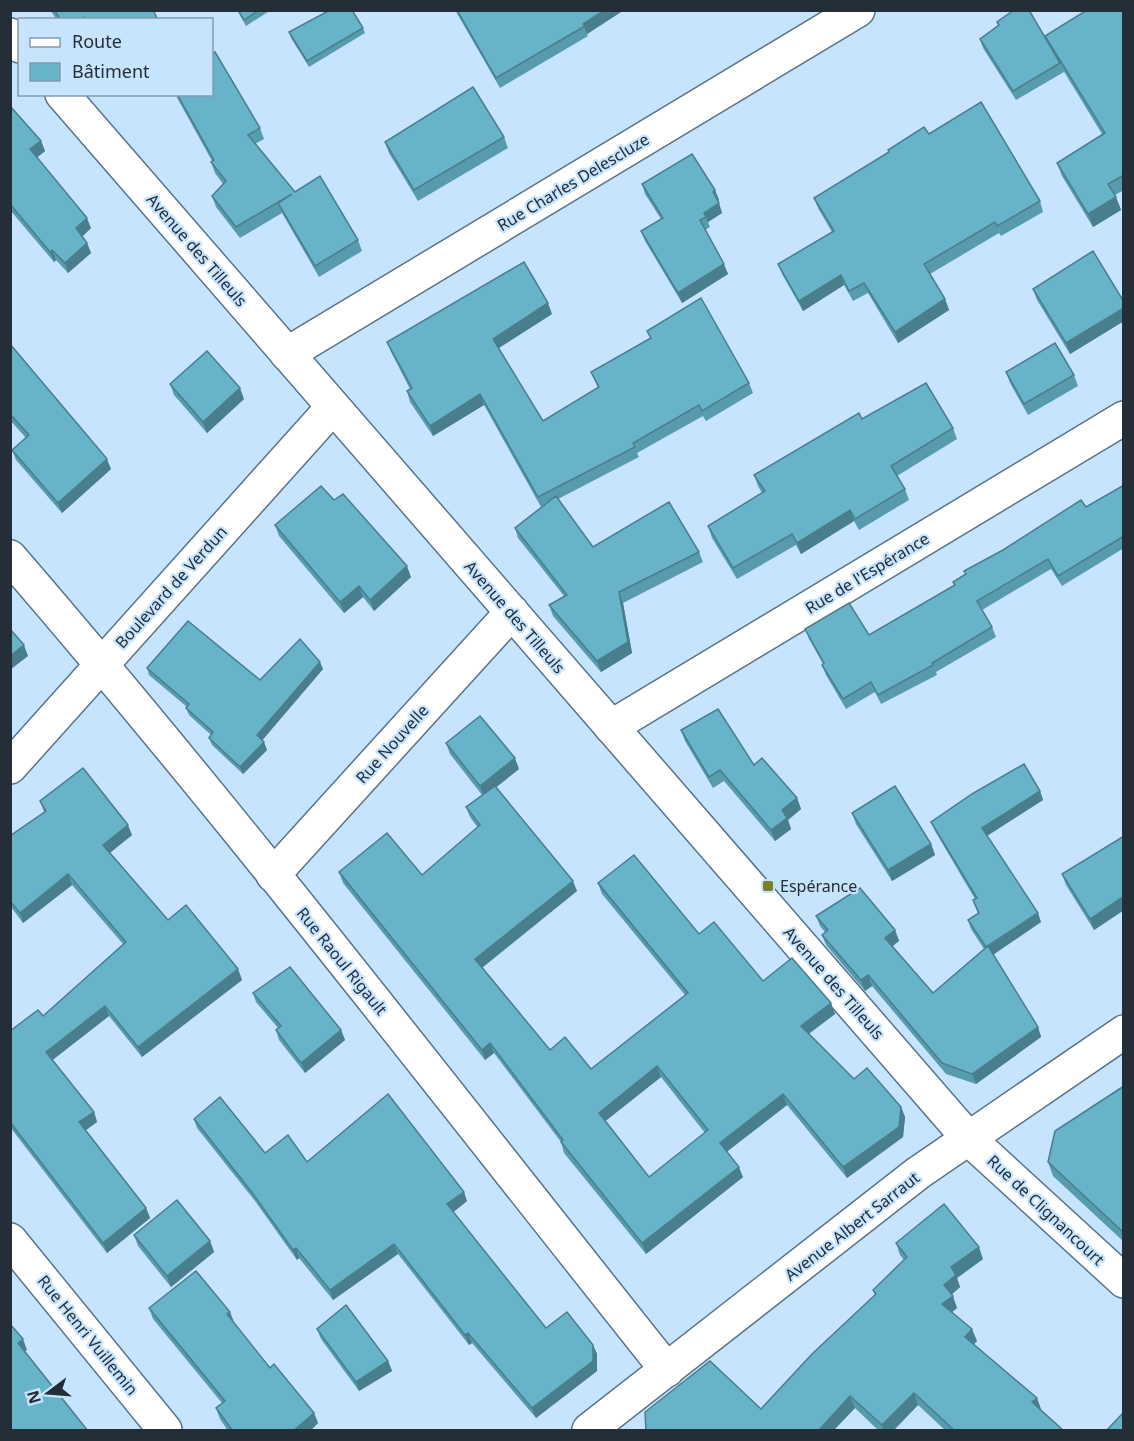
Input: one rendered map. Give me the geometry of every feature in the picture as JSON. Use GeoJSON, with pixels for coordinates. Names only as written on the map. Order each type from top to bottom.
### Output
{"type":"FeatureCollection","features":[{"type":"Feature","properties":{"kind":"street","name":"Rue Charles Delescluze"},"geometry":{"type":"LineString","coordinates":[[287,354],[858,10]]}},
{"type":"Feature","properties":{"kind":"street","name":"Avenue des Tilleuls"},"geometry":{"type":"LineString","coordinates":[[64,96],[969,1139]]}},
{"type":"Feature","properties":{"kind":"street","name":"Boulevard de Verdun"},"geometry":{"type":"LineString","coordinates":[[10,767],[333,407]]}},
{"type":"Feature","properties":{"kind":"street","name":"Rue de l'Espérance"},"geometry":{"type":"LineString","coordinates":[[611,728],[1124,418]]}},
{"type":"Feature","properties":{"kind":"street","name":"Rue Raoul Rigault"},"geometry":{"type":"LineString","coordinates":[[10,557],[102,664],[273,875],[667,1370]]}},
{"type":"Feature","properties":{"kind":"street","name":"Rue Nouvelle"},"geometry":{"type":"LineString","coordinates":[[273,875],[512,612]]}},
{"type":"Feature","properties":{"kind":"street","name":"Avenue Albert Sarraut"},"geometry":{"type":"LineString","coordinates":[[596,1429],[667,1370],[918,1173],[1124,1032]]}},
{"type":"Feature","properties":{"kind":"street","name":"Rue de Clignancourt"},"geometry":{"type":"LineString","coordinates":[[969,1139],[1124,1281]]}},
{"type":"Feature","properties":{"kind":"street","name":"Rue Henri Vuillemin"},"geometry":{"type":"LineString","coordinates":[[10,1240],[165,1431]]}},
{"type":"Feature","properties":{"kind":"building"},"geometry":{"type":"Polygon","coordinates":[[[54,10],[153,10],[157,18],[84,17],[60,18],[54,10]]]}},
{"type":"Feature","properties":{"kind":"building"},"geometry":{"type":"Polygon","coordinates":[[[238,10],[259,10],[244,20],[238,10]]]}},
{"type":"Feature","properties":{"kind":"building"},"geometry":{"type":"Polygon","coordinates":[[[330,10],[352,10],[363,28],[307,61],[289,32],[330,10]]]}},
{"type":"Feature","properties":{"kind":"building"},"geometry":{"type":"Polygon","coordinates":[[[457,10],[605,10],[583,24],[585,26],[496,78],[457,10]]]}},
{"type":"Feature","properties":{"kind":"building"},"geometry":{"type":"Polygon","coordinates":[[[1014,10],[1029,10],[1060,63],[1013,91],[980,39],[999,25],[997,22],[1014,10]]]}},
{"type":"Feature","properties":{"kind":"building"},"geometry":{"type":"Polygon","coordinates":[[[1087,10],[1124,10],[1124,175],[1108,184],[1116,197],[1088,214],[1057,163],[1105,133],[1045,36],[1087,10]]]}},
{"type":"Feature","properties":{"kind":"building"},"geometry":{"type":"Polygon","coordinates":[[[215,52],[260,128],[248,135],[295,192],[320,176],[358,240],[315,266],[278,203],[292,194],[236,227],[212,196],[226,181],[211,162],[214,160],[178,96],[213,96],[213,53],[215,52]]]}},
{"type":"Feature","properties":{"kind":"building"},"geometry":{"type":"Polygon","coordinates":[[[473,87],[504,137],[414,190],[385,142],[473,87]]]}},
{"type":"Feature","properties":{"kind":"building"},"geometry":{"type":"Polygon","coordinates":[[[981,102],[1040,201],[997,226],[995,222],[924,264],[945,299],[895,332],[864,283],[849,291],[841,275],[799,301],[778,264],[834,231],[814,198],[889,152],[888,150],[924,127],[929,134],[981,102]]]}},
{"type":"Feature","properties":{"kind":"building"},"geometry":{"type":"Polygon","coordinates":[[[10,106],[41,141],[30,149],[87,218],[76,228],[87,243],[65,263],[52,250],[50,252],[10,204],[10,106]]]}},
{"type":"Feature","properties":{"kind":"building"},"geometry":{"type":"Polygon","coordinates":[[[692,154],[715,190],[713,192],[719,203],[704,213],[706,217],[700,220],[724,264],[678,293],[641,231],[663,218],[642,184],[692,154]]]}},
{"type":"Feature","properties":{"kind":"building"},"geometry":{"type":"Polygon","coordinates":[[[1093,251],[1124,302],[1124,308],[1066,343],[1033,289],[1093,251]]]}},
{"type":"Feature","properties":{"kind":"building"},"geometry":{"type":"Polygon","coordinates":[[[524,262],[548,303],[493,339],[543,421],[599,387],[591,372],[651,338],[647,331],[701,298],[749,383],[702,411],[699,405],[633,443],[635,447],[538,497],[480,394],[430,426],[407,391],[412,388],[387,342],[524,262]]]}},
{"type":"Feature","properties":{"kind":"building"},"geometry":{"type":"Polygon","coordinates":[[[1055,343],[1074,375],[1024,404],[1006,372],[1055,343]]]}},
{"type":"Feature","properties":{"kind":"building"},"geometry":{"type":"Polygon","coordinates":[[[10,344],[107,459],[58,503],[12,450],[29,435],[10,414],[10,344]]]}},
{"type":"Feature","properties":{"kind":"building"},"geometry":{"type":"Polygon","coordinates":[[[207,351],[240,388],[203,422],[170,384],[207,351]]]}},
{"type":"Feature","properties":{"kind":"building"},"geometry":{"type":"Polygon","coordinates":[[[926,383],[953,428],[891,466],[905,489],[855,519],[850,510],[797,543],[792,534],[733,568],[708,526],[765,491],[754,475],[859,413],[862,419],[926,383]]]}},
{"type":"Feature","properties":{"kind":"building"},"geometry":{"type":"Polygon","coordinates":[[[1124,485],[1124,536],[1058,576],[1048,559],[977,601],[992,627],[932,663],[933,665],[878,695],[871,682],[843,699],[822,665],[824,663],[805,629],[849,603],[869,635],[955,585],[953,582],[966,574],[964,571],[1003,550],[1081,500],[1086,507],[1124,485]]]}},
{"type":"Feature","properties":{"kind":"building"},"geometry":{"type":"Polygon","coordinates":[[[321,486],[334,500],[343,494],[407,566],[370,600],[359,586],[340,602],[275,525],[321,486]]]}},
{"type":"Feature","properties":{"kind":"building"},"geometry":{"type":"Polygon","coordinates":[[[556,496],[593,547],[669,502],[699,552],[619,592],[628,642],[597,661],[549,605],[567,595],[515,528],[556,496]]]}},
{"type":"Feature","properties":{"kind":"building"},"geometry":{"type":"Polygon","coordinates":[[[188,621],[260,680],[300,639],[320,662],[257,735],[264,742],[240,767],[209,738],[213,732],[186,708],[189,704],[147,668],[188,621]]]}},
{"type":"Feature","properties":{"kind":"building"},"geometry":{"type":"Polygon","coordinates":[[[10,629],[24,645],[10,656],[10,629]]]}},
{"type":"Feature","properties":{"kind":"building"},"geometry":{"type":"Polygon","coordinates":[[[718,709],[754,765],[762,758],[797,798],[782,810],[787,818],[771,830],[720,770],[709,777],[681,730],[718,709]]]}},
{"type":"Feature","properties":{"kind":"building"},"geometry":{"type":"Polygon","coordinates":[[[480,716],[515,758],[480,786],[446,743],[480,716]]]}},
{"type":"Feature","properties":{"kind":"building"},"geometry":{"type":"Polygon","coordinates":[[[1024,764],[1040,791],[982,828],[1038,913],[986,947],[968,920],[979,913],[973,900],[977,898],[931,822],[972,794],[1024,764]]]}},
{"type":"Feature","properties":{"kind":"building"},"geometry":{"type":"Polygon","coordinates":[[[83,768],[128,825],[103,845],[168,920],[186,905],[238,969],[138,1047],[105,1006],[46,1052],[94,1112],[79,1122],[146,1208],[103,1243],[10,1122],[10,1031],[38,1010],[43,1016],[126,942],[68,874],[20,913],[10,901],[10,836],[46,811],[40,801],[83,768]]]}},
{"type":"Feature","properties":{"kind":"building"},"geometry":{"type":"Polygon","coordinates":[[[495,786],[573,881],[475,959],[550,1050],[565,1037],[591,1069],[688,993],[598,883],[634,855],[699,934],[714,922],[763,981],[792,958],[831,1003],[801,1026],[854,1079],[867,1068],[901,1107],[899,1127],[843,1167],[783,1094],[720,1143],[739,1167],[642,1243],[561,1142],[563,1140],[490,1043],[482,1050],[339,872],[387,833],[422,875],[480,825],[466,807],[495,786]],[[657,1066],[599,1113],[649,1177],[708,1130],[657,1066]]]}},
{"type":"Feature","properties":{"kind":"building"},"geometry":{"type":"Polygon","coordinates":[[[895,786],[931,844],[888,870],[852,813],[895,786]]]}},
{"type":"Feature","properties":{"kind":"building"},"geometry":{"type":"Polygon","coordinates":[[[1124,836],[1124,896],[1090,919],[1062,874],[1124,836]]]}},
{"type":"Feature","properties":{"kind":"building"},"geometry":{"type":"Polygon","coordinates":[[[860,888],[895,930],[885,938],[933,993],[988,946],[1038,1027],[972,1074],[942,1063],[868,975],[861,980],[822,935],[828,930],[816,916],[860,888]]]}},
{"type":"Feature","properties":{"kind":"building"},"geometry":{"type":"Polygon","coordinates":[[[290,967],[341,1030],[301,1063],[276,1030],[281,1026],[253,993],[290,967]]]}},
{"type":"Feature","properties":{"kind":"building"},"geometry":{"type":"Polygon","coordinates":[[[1124,1086],[1124,1233],[1048,1162],[1055,1131],[1124,1086]]]}},
{"type":"Feature","properties":{"kind":"building"},"geometry":{"type":"Polygon","coordinates":[[[388,1094],[464,1192],[447,1204],[546,1328],[567,1312],[593,1345],[593,1361],[532,1408],[468,1333],[465,1335],[394,1244],[330,1290],[296,1248],[293,1250],[251,1191],[194,1119],[220,1097],[265,1153],[288,1135],[307,1162],[388,1094]]]}},
{"type":"Feature","properties":{"kind":"building"},"geometry":{"type":"Polygon","coordinates":[[[177,1200],[210,1241],[167,1276],[134,1235],[177,1200]]]}},
{"type":"Feature","properties":{"kind":"building"},"geometry":{"type":"Polygon","coordinates":[[[944,1204],[979,1247],[951,1267],[956,1275],[944,1285],[953,1296],[942,1304],[972,1329],[965,1337],[1037,1398],[1032,1402],[1064,1431],[955,1431],[914,1393],[882,1425],[850,1396],[818,1431],[646,1431],[645,1412],[710,1361],[761,1409],[812,1354],[876,1294],[873,1290],[907,1257],[896,1243],[944,1204]]]}},
{"type":"Feature","properties":{"kind":"building"},"geometry":{"type":"Polygon","coordinates":[[[196,1271],[230,1312],[227,1314],[270,1368],[274,1364],[314,1413],[293,1431],[233,1431],[216,1408],[225,1401],[149,1308],[196,1271]]]}},
{"type":"Feature","properties":{"kind":"building"},"geometry":{"type":"Polygon","coordinates":[[[346,1305],[388,1361],[356,1382],[317,1329],[346,1305]]]}},
{"type":"Feature","properties":{"kind":"building"},"geometry":{"type":"Polygon","coordinates":[[[10,1324],[23,1339],[18,1343],[88,1431],[10,1431],[10,1324]]]}},
{"type":"Feature","properties":{"kind":"building"},"geometry":{"type":"Polygon","coordinates":[[[1124,1412],[1124,1431],[1106,1431],[1124,1412]]]}},
{"type":"Feature","properties":{"kind":"place","name":"Espérance"},"geometry":{"type":"Point","coordinates":[768,886]}}]}
